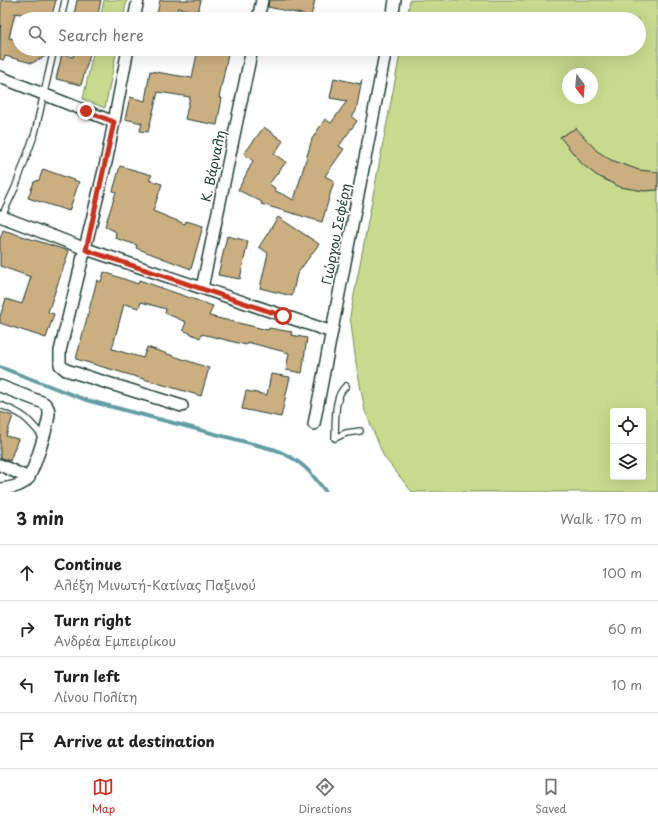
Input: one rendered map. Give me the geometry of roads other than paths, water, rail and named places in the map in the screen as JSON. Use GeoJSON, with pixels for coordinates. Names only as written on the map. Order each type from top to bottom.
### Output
{"type":"FeatureCollection","features":[{"type":"Feature","properties":{"kind":"street"},"geometry":{"type":"LineString","coordinates":[[135,12],[138,0]]}},
{"type":"Feature","properties":{"kind":"street"},"geometry":{"type":"LineString","coordinates":[[259,12],[262,0]]}},
{"type":"Feature","properties":{"kind":"street"},"geometry":{"type":"LineString","coordinates":[[393,12],[395,0]]}},
{"type":"Feature","properties":{"kind":"street"},"geometry":{"type":"LineString","coordinates":[[127,56],[86,250],[60,351],[60,365],[66,370],[182,406]]}},
{"type":"Feature","properties":{"kind":"street","name":"Κ. Βάρναλη"},"geometry":{"type":"LineString","coordinates":[[202,288],[251,56]]}},
{"type":"Feature","properties":{"kind":"street","name":"Γιώργου Σεφέρη"},"geometry":{"type":"LineString","coordinates":[[314,424],[385,56]]}},
{"type":"Feature","properties":{"kind":"street"},"geometry":{"type":"LineString","coordinates":[[0,77],[114,122]]}},
{"type":"Feature","properties":{"kind":"street"},"geometry":{"type":"LineString","coordinates":[[0,217],[86,250],[332,332]]}},
{"type":"Feature","properties":{"kind":"street"},"geometry":{"type":"LineString","coordinates":[[0,386],[44,404],[47,406],[49,412],[43,437],[29,478],[20,485],[0,489]]}},
{"type":"Feature","properties":{"kind":"street"},"geometry":{"type":"LineString","coordinates":[[0,465],[29,478]]}},
{"type":"Feature","properties":{"kind":"lane"},"geometry":{"type":"LineString","coordinates":[[62,12],[64,0]]}},
{"type":"Feature","properties":{"kind":"lane"},"geometry":{"type":"LineString","coordinates":[[0,217],[24,165],[35,133],[53,56]]}},
{"type":"Feature","properties":{"kind":"lane"},"geometry":{"type":"LineString","coordinates":[[346,386],[342,390],[339,399],[335,438],[346,433],[360,431]]}},
{"type":"Feature","properties":{"kind":"lane"},"geometry":{"type":"LineString","coordinates":[[0,405],[16,410],[27,418],[43,437]]}},
{"type":"Feature","properties":{"kind":"waterway"},"geometry":{"type":"LineString","coordinates":[[0,367],[86,400],[276,450],[299,462],[326,492]]}}]}
